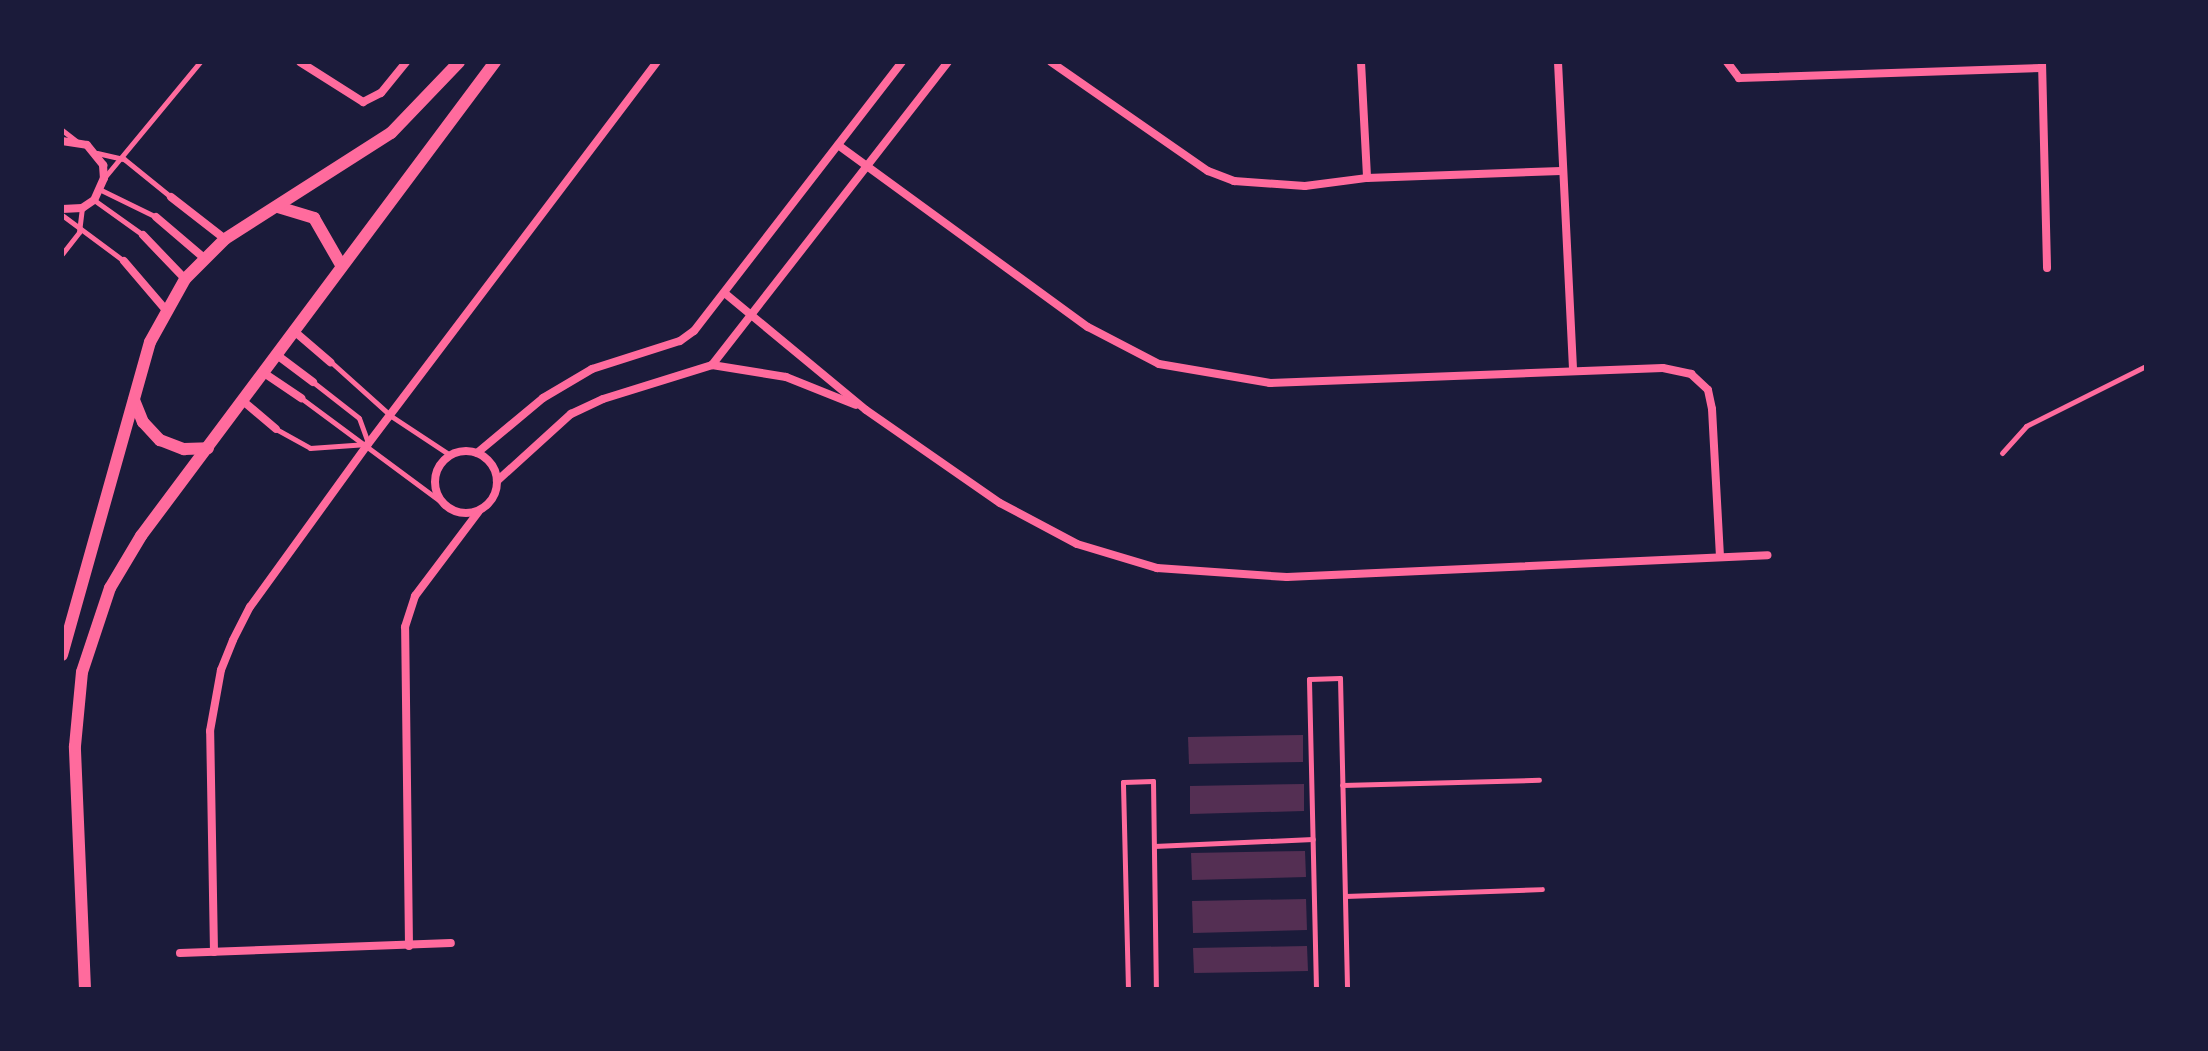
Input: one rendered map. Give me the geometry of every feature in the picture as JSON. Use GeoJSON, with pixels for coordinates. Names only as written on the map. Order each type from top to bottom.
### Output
{"type":"FeatureCollection","features":[{"type":"Feature","properties":{"kind":"main road"},"geometry":{"type":"LineString","coordinates":[[62,655],[133,397],[165,309],[185,279],[225,239],[391,133],[459,62]]}},
{"type":"Feature","properties":{"kind":"main road"},"geometry":{"type":"LineString","coordinates":[[85,989],[75,746],[82,672],[124,561],[341,265],[495,62]]}},
{"type":"Feature","properties":{"kind":"main road"},"geometry":{"type":"LineString","coordinates":[[278,207],[314,218],[341,265]]}},
{"type":"Feature","properties":{"kind":"main road"},"geometry":{"type":"LineString","coordinates":[[133,397],[143,422],[160,440],[184,449],[208,448]]}},
{"type":"Feature","properties":{"kind":"street"},"geometry":{"type":"LineString","coordinates":[[300,62],[363,102],[381,93],[406,62]]}},
{"type":"Feature","properties":{"kind":"street"},"geometry":{"type":"LineString","coordinates":[[214,952],[210,731],[221,670],[250,607],[368,444],[657,62]]}},
{"type":"Feature","properties":{"kind":"street"},"geometry":{"type":"LineString","coordinates":[[479,511],[465,514],[440,501],[435,476],[450,455],[477,453],[543,398],[592,369],[680,341],[727,295],[902,62]]}},
{"type":"Feature","properties":{"kind":"street"},"geometry":{"type":"LineString","coordinates":[[712,365],[754,317],[866,165],[948,62]]}},
{"type":"Feature","properties":{"kind":"street"},"geometry":{"type":"LineString","coordinates":[[1051,62],[1077,76],[1208,171],[1234,181],[1305,186],[1367,178],[1561,171]]}},
{"type":"Feature","properties":{"kind":"street"},"geometry":{"type":"LineString","coordinates":[[1068,62],[1077,76]]}},
{"type":"Feature","properties":{"kind":"street"},"geometry":{"type":"LineString","coordinates":[[1361,62],[1367,178]]}},
{"type":"Feature","properties":{"kind":"street"},"geometry":{"type":"LineString","coordinates":[[1558,62],[1573,370]]}},
{"type":"Feature","properties":{"kind":"street"},"geometry":{"type":"LineString","coordinates":[[1727,62],[1739,78],[2042,65],[2047,268]]}},
{"type":"Feature","properties":{"kind":"street"},"geometry":{"type":"LineString","coordinates":[[62,141],[76,141],[97,153],[104,178],[94,200],[82,208],[62,209]]}},
{"type":"Feature","properties":{"kind":"street"},"geometry":{"type":"LineString","coordinates":[[838,145],[1088,327],[1159,364],[1270,383],[1573,370],[1681,370],[1708,390],[1720,557]]}},
{"type":"Feature","properties":{"kind":"street"},"geometry":{"type":"LineString","coordinates":[[171,197],[225,239]]}},
{"type":"Feature","properties":{"kind":"street"},"geometry":{"type":"LineString","coordinates":[[156,217],[204,258]]}},
{"type":"Feature","properties":{"kind":"street"},"geometry":{"type":"LineString","coordinates":[[143,235],[185,279]]}},
{"type":"Feature","properties":{"kind":"street"},"geometry":{"type":"LineString","coordinates":[[124,261],[165,309]]}},
{"type":"Feature","properties":{"kind":"street"},"geometry":{"type":"LineString","coordinates":[[727,295],[866,410],[1000,503],[1077,544],[1157,568],[1287,577],[1767,555]]}},
{"type":"Feature","properties":{"kind":"street"},"geometry":{"type":"LineString","coordinates":[[294,331],[330,362]]}},
{"type":"Feature","properties":{"kind":"street"},"geometry":{"type":"LineString","coordinates":[[277,355],[313,382]]}},
{"type":"Feature","properties":{"kind":"street"},"geometry":{"type":"LineString","coordinates":[[497,481],[571,414],[616,394],[712,365],[786,377],[866,410]]}},
{"type":"Feature","properties":{"kind":"street"},"geometry":{"type":"LineString","coordinates":[[264,373],[301,398]]}},
{"type":"Feature","properties":{"kind":"street"},"geometry":{"type":"LineString","coordinates":[[243,401],[276,429]]}},
{"type":"Feature","properties":{"kind":"street"},"geometry":{"type":"LineString","coordinates":[[409,946],[405,627],[415,596],[479,511],[493,499],[497,481],[492,464],[477,453]]}},
{"type":"Feature","properties":{"kind":"street"},"geometry":{"type":"LineString","coordinates":[[180,953],[451,943]]}},
{"type":"Feature","properties":{"kind":"lane"},"geometry":{"type":"LineString","coordinates":[[104,178],[124,159],[200,62]]}},
{"type":"Feature","properties":{"kind":"lane"},"geometry":{"type":"LineString","coordinates":[[62,130],[76,141]]}},
{"type":"Feature","properties":{"kind":"lane"},"geometry":{"type":"LineString","coordinates":[[97,153],[124,159],[171,197]]}},
{"type":"Feature","properties":{"kind":"lane"},"geometry":{"type":"LineString","coordinates":[[101,190],[156,217]]}},
{"type":"Feature","properties":{"kind":"lane"},"geometry":{"type":"LineString","coordinates":[[94,200],[143,235]]}},
{"type":"Feature","properties":{"kind":"lane"},"geometry":{"type":"LineString","coordinates":[[62,254],[79,232],[82,208]]}},
{"type":"Feature","properties":{"kind":"lane"},"geometry":{"type":"LineString","coordinates":[[62,215],[79,232],[124,261]]}},
{"type":"Feature","properties":{"kind":"lane"},"geometry":{"type":"LineString","coordinates":[[330,362],[391,416],[450,455]]}},
{"type":"Feature","properties":{"kind":"lane"},"geometry":{"type":"LineString","coordinates":[[2002,453],[2026,426],[2146,366]]}},
{"type":"Feature","properties":{"kind":"lane"},"geometry":{"type":"LineString","coordinates":[[313,382],[359,418],[368,444]]}},
{"type":"Feature","properties":{"kind":"lane"},"geometry":{"type":"LineString","coordinates":[[301,398],[368,444],[440,501]]}},
{"type":"Feature","properties":{"kind":"lane"},"geometry":{"type":"LineString","coordinates":[[276,429],[310,448],[368,444]]}},
{"type":"Feature","properties":{"kind":"lane"},"geometry":{"type":"LineString","coordinates":[[1316,989],[1309,679],[1340,678],[1347,989]]}},
{"type":"Feature","properties":{"kind":"lane"},"geometry":{"type":"LineString","coordinates":[[1342,785],[1539,780]]}},
{"type":"Feature","properties":{"kind":"lane"},"geometry":{"type":"LineString","coordinates":[[1128,989],[1123,782],[1153,781],[1156,989]]}},
{"type":"Feature","properties":{"kind":"lane"},"geometry":{"type":"LineString","coordinates":[[1154,846],[1313,839]]}},
{"type":"Feature","properties":{"kind":"lane"},"geometry":{"type":"LineString","coordinates":[[1345,896],[1542,889]]}},
{"type":"Feature","properties":{"kind":"building"},"geometry":{"type":"Polygon","coordinates":[[[1303,735],[1303,762],[1189,764],[1188,737],[1303,735]]]}},
{"type":"Feature","properties":{"kind":"building"},"geometry":{"type":"Polygon","coordinates":[[[1304,784],[1304,811],[1190,814],[1190,786],[1304,784]]]}},
{"type":"Feature","properties":{"kind":"building"},"geometry":{"type":"Polygon","coordinates":[[[1305,851],[1306,877],[1192,880],[1191,853],[1305,851]]]}},
{"type":"Feature","properties":{"kind":"building"},"geometry":{"type":"Polygon","coordinates":[[[1306,899],[1307,930],[1193,933],[1192,901],[1306,899]]]}},
{"type":"Feature","properties":{"kind":"building"},"geometry":{"type":"Polygon","coordinates":[[[1307,946],[1308,971],[1194,973],[1193,948],[1307,946]]]}}]}
